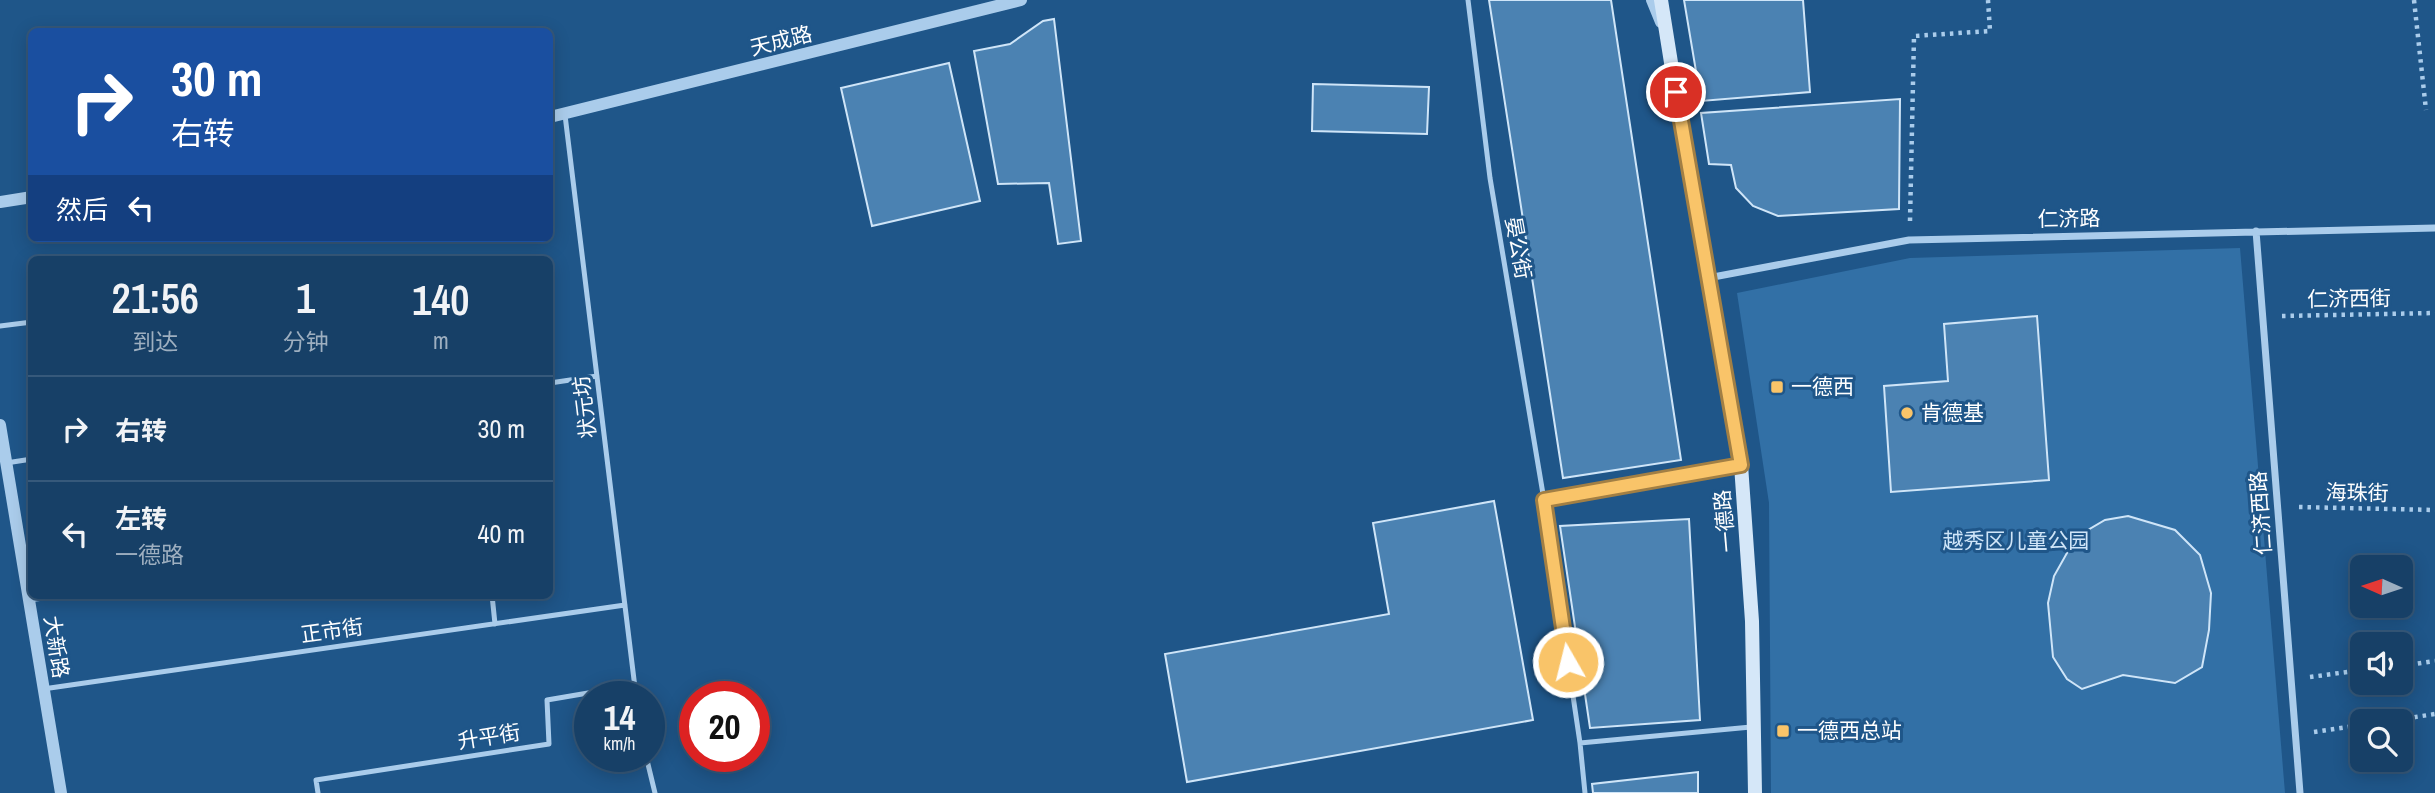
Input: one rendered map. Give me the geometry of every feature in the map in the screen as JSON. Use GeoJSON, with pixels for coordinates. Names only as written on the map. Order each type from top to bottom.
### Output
{"type":"FeatureCollection","features":[{"type":"Feature","properties":{"kind":"main road","name":"一德路"},"geometry":{"type":"LineString","coordinates":[[1661,0],[1741,465],[1748,536],[1755,793]]}},
{"type":"Feature","properties":{"kind":"street","name":"天成路"},"geometry":{"type":"LineString","coordinates":[[553,117],[1021,0]]}},
{"type":"Feature","properties":{"kind":"street"},"geometry":{"type":"LineString","coordinates":[[1652,0],[1668,40]]}},
{"type":"Feature","properties":{"kind":"street"},"geometry":{"type":"LineString","coordinates":[[0,202],[28,198]]}},
{"type":"Feature","properties":{"kind":"street","name":"仁济路"},"geometry":{"type":"LineString","coordinates":[[1708,278],[1909,240],[2435,228]]}},
{"type":"Feature","properties":{"kind":"street","name":"仁济西路"},"geometry":{"type":"LineString","coordinates":[[2256,231],[2300,793]]}},
{"type":"Feature","properties":{"kind":"street","name":"大新路"},"geometry":{"type":"LineString","coordinates":[[0,425],[28,594]]}},
{"type":"Feature","properties":{"kind":"street","name":"大新路"},"geometry":{"type":"LineString","coordinates":[[29,600],[61,793]]}},
{"type":"Feature","properties":{"kind":"lane","name":"晏公街"},"geometry":{"type":"LineString","coordinates":[[1468,0],[1490,178],[1544,500],[1580,743]]}},
{"type":"Feature","properties":{"kind":"lane","name":"状元坊"},"geometry":{"type":"LineString","coordinates":[[565,115],[634,681]]}},
{"type":"Feature","properties":{"kind":"lane"},"geometry":{"type":"LineString","coordinates":[[0,326],[28,322]]}},
{"type":"Feature","properties":{"kind":"lane"},"geometry":{"type":"LineString","coordinates":[[553,383],[597,376]]}},
{"type":"Feature","properties":{"kind":"lane"},"geometry":{"type":"LineString","coordinates":[[6,463],[28,460]]}},
{"type":"Feature","properties":{"kind":"lane"},"geometry":{"type":"LineString","coordinates":[[1544,500],[1741,465]]}},
{"type":"Feature","properties":{"kind":"lane"},"geometry":{"type":"LineString","coordinates":[[29,600],[36,599]]}},
{"type":"Feature","properties":{"kind":"lane"},"geometry":{"type":"LineString","coordinates":[[492,599],[495,624]]}},
{"type":"Feature","properties":{"kind":"lane","name":"正市街"},"geometry":{"type":"LineString","coordinates":[[43,689],[625,605]]}},
{"type":"Feature","properties":{"kind":"lane","name":"升平街"},"geometry":{"type":"LineString","coordinates":[[318,793],[316,780],[549,744],[547,700],[574,695]]}},
{"type":"Feature","properties":{"kind":"lane"},"geometry":{"type":"LineString","coordinates":[[1585,793],[1580,743],[1755,727]]}},
{"type":"Feature","properties":{"kind":"lane"},"geometry":{"type":"LineString","coordinates":[[650,772],[655,793]]}},
{"type":"Feature","properties":{"kind":"path"},"geometry":{"type":"LineString","coordinates":[[1909,240],[1913,36],[1990,31],[1988,0]]}},
{"type":"Feature","properties":{"kind":"path"},"geometry":{"type":"LineString","coordinates":[[2414,0],[2426,110]]}},
{"type":"Feature","properties":{"kind":"path","name":"仁济西街"},"geometry":{"type":"LineString","coordinates":[[2263,316],[2435,313]]}},
{"type":"Feature","properties":{"kind":"path","name":"海珠街"},"geometry":{"type":"LineString","coordinates":[[2278,506],[2435,510]]}},
{"type":"Feature","properties":{"kind":"path"},"geometry":{"type":"LineString","coordinates":[[2413,664],[2435,661]]}},
{"type":"Feature","properties":{"kind":"path"},"geometry":{"type":"LineString","coordinates":[[2291,679],[2350,672]]}},
{"type":"Feature","properties":{"kind":"path"},"geometry":{"type":"LineString","coordinates":[[2413,717],[2435,714]]}},
{"type":"Feature","properties":{"kind":"path"},"geometry":{"type":"LineString","coordinates":[[2296,735],[2350,727]]}},
{"type":"Feature","properties":{"kind":"green space","name":"越秀区儿童公园"},"geometry":{"type":"Polygon","coordinates":[[[2240,248],[2285,793],[1771,793],[1769,503],[1737,293],[1910,258],[2240,248]]]}},
{"type":"Feature","properties":{"kind":"building"},"geometry":{"type":"Polygon","coordinates":[[[1489,0],[1611,0],[1681,460],[1563,478],[1489,0]]]}},
{"type":"Feature","properties":{"kind":"building"},"geometry":{"type":"Polygon","coordinates":[[[1684,0],[1803,0],[1810,92],[1701,101],[1684,0]]]}},
{"type":"Feature","properties":{"kind":"building"},"geometry":{"type":"Polygon","coordinates":[[[1054,19],[1081,241],[1058,244],[1049,183],[998,184],[974,51],[1010,44],[1043,21],[1054,19]]]}},
{"type":"Feature","properties":{"kind":"building"},"geometry":{"type":"Polygon","coordinates":[[[949,63],[980,201],[872,226],[841,88],[949,63]]]}},
{"type":"Feature","properties":{"kind":"building"},"geometry":{"type":"Polygon","coordinates":[[[1313,84],[1429,87],[1427,134],[1312,131],[1313,84]]]}},
{"type":"Feature","properties":{"kind":"building"},"geometry":{"type":"Polygon","coordinates":[[[1900,99],[1899,209],[1778,216],[1753,206],[1736,188],[1731,165],[1709,164],[1701,113],[1900,99]]]}},
{"type":"Feature","properties":{"kind":"building"},"geometry":{"type":"Polygon","coordinates":[[[2037,316],[2049,480],[1891,492],[1884,386],[1948,381],[1944,324],[2037,316]]]}},
{"type":"Feature","properties":{"kind":"building"},"geometry":{"type":"Polygon","coordinates":[[[1494,501],[1533,720],[1187,782],[1165,654],[1389,614],[1373,523],[1494,501]]]}},
{"type":"Feature","properties":{"kind":"building"},"geometry":{"type":"Polygon","coordinates":[[[2128,516],[2175,530],[2200,555],[2211,593],[2209,630],[2202,667],[2175,683],[2123,675],[2082,689],[2067,679],[2053,657],[2048,603],[2054,576],[2076,537],[2105,520],[2128,516]]]}},
{"type":"Feature","properties":{"kind":"building"},"geometry":{"type":"Polygon","coordinates":[[[1689,519],[1700,720],[1590,728],[1560,526],[1689,519]]]}},
{"type":"Feature","properties":{"kind":"building"},"geometry":{"type":"Polygon","coordinates":[[[1698,772],[1698,793],[1593,793],[1592,784],[1698,772]]]}},
{"type":"Feature","properties":{"kind":"place","name":"一德西"},"geometry":{"type":"Point","coordinates":[1777,387]}},
{"type":"Feature","properties":{"kind":"place","name":"肯德基"},"geometry":{"type":"Point","coordinates":[1907,413]}},
{"type":"Feature","properties":{"kind":"place","name":"一德西总站"},"geometry":{"type":"Point","coordinates":[1783,731]}},
{"type":"Feature","properties":{"kind":"route"},"geometry":{"type":"LineString","coordinates":[[1568,662],[1544,500],[1741,465],[1676,92]]}}]}
